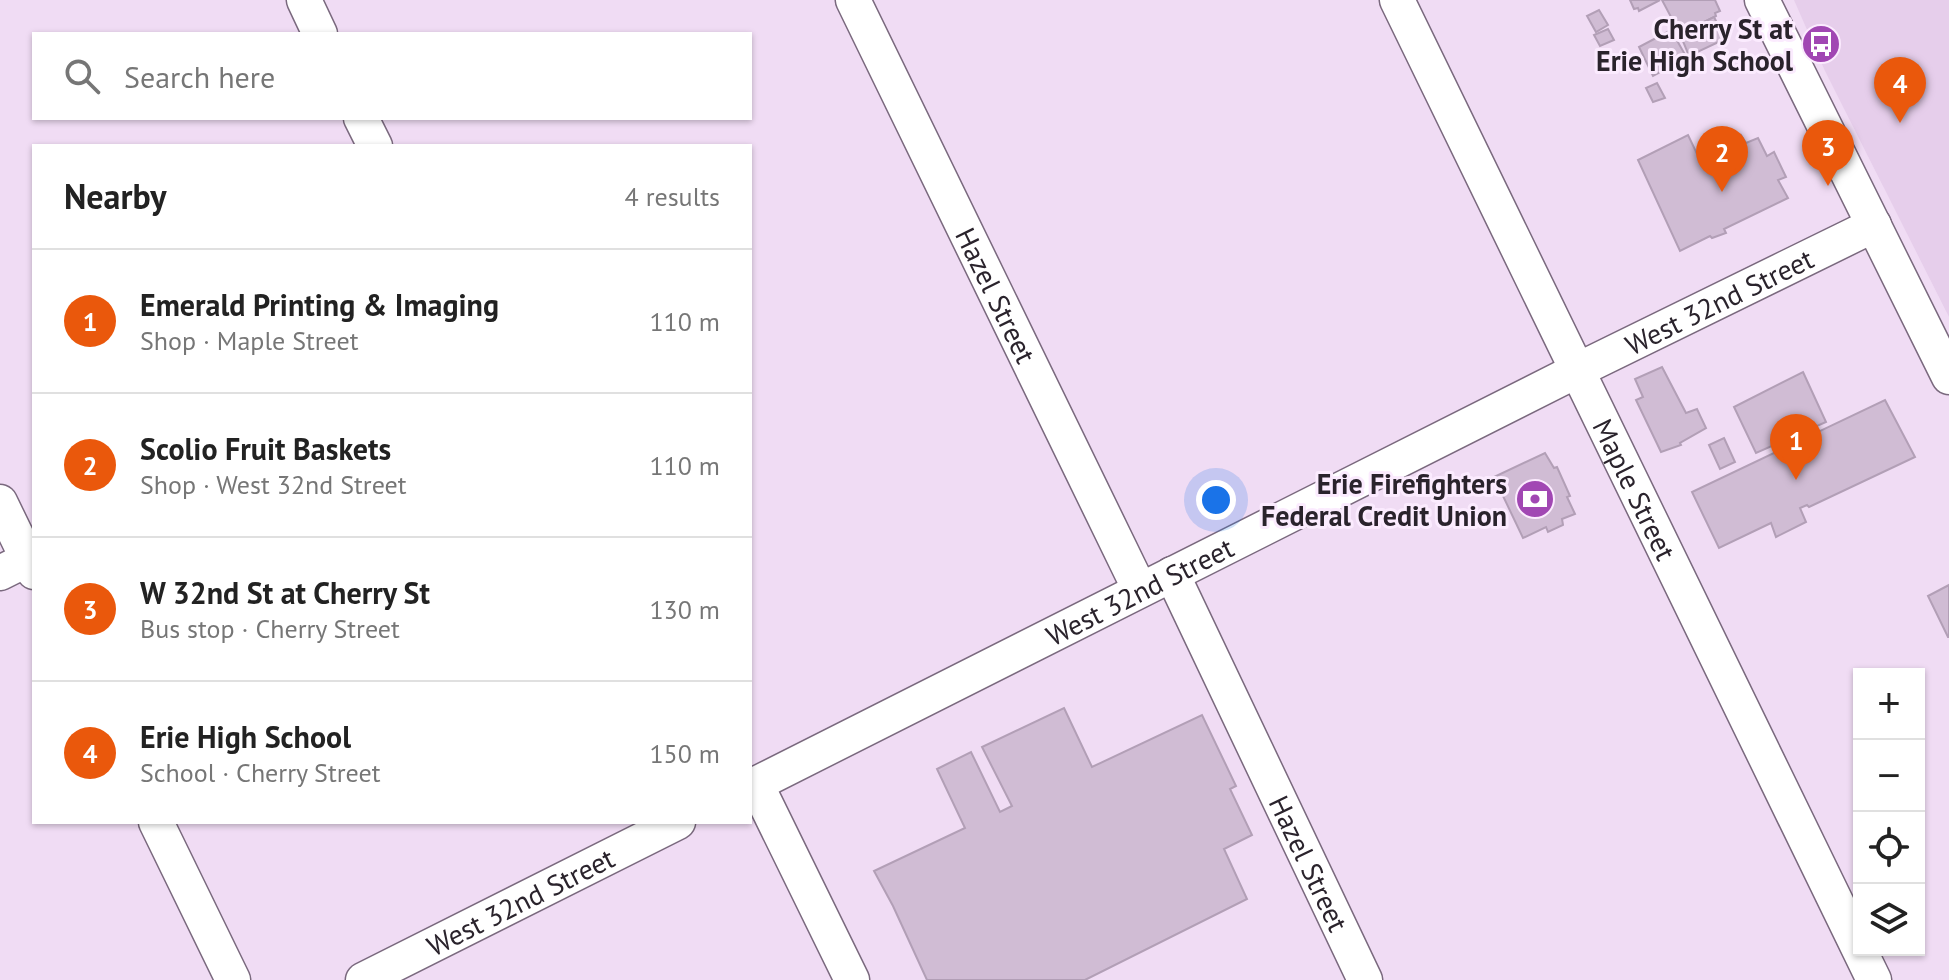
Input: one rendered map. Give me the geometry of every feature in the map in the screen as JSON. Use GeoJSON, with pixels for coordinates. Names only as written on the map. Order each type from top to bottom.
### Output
{"type":"FeatureCollection","features":[{"type":"Feature","properties":{"kind":"street"},"geometry":{"type":"LineString","coordinates":[[304,0],[319,32]]}},
{"type":"Feature","properties":{"kind":"street","name":"Hazel Street"},"geometry":{"type":"LineString","coordinates":[[853,0],[1140,590]]}},
{"type":"Feature","properties":{"kind":"street","name":"Maple Street"},"geometry":{"type":"LineString","coordinates":[[1397,0],[1874,980]]}},
{"type":"Feature","properties":{"kind":"street"},"geometry":{"type":"LineString","coordinates":[[1762,0],[1949,377]]}},
{"type":"Feature","properties":{"kind":"street"},"geometry":{"type":"LineString","coordinates":[[362,120],[374,144]]}},
{"type":"Feature","properties":{"kind":"street","name":"West 32nd Street"},"geometry":{"type":"LineString","coordinates":[[753,786],[1576,371],[1874,225]]}},
{"type":"Feature","properties":{"kind":"street"},"geometry":{"type":"LineString","coordinates":[[0,502],[21,568]]}},
{"type":"Feature","properties":{"kind":"street","name":"Hazel Street"},"geometry":{"type":"LineString","coordinates":[[1172,574],[1365,980]]}},
{"type":"Feature","properties":{"kind":"street"},"geometry":{"type":"LineString","coordinates":[[753,786],[852,980]]}},
{"type":"Feature","properties":{"kind":"street"},"geometry":{"type":"LineString","coordinates":[[157,824],[233,980]]}},
{"type":"Feature","properties":{"kind":"street","name":"West 32nd Street"},"geometry":{"type":"LineString","coordinates":[[363,980],[674,824]]}},
{"type":"Feature","properties":{"kind":"shaded area"},"geometry":{"type":"Polygon","coordinates":[[[1794,0],[1949,0],[1949,317],[1825,71],[1794,0]]]}},
{"type":"Feature","properties":{"kind":"building"},"geometry":{"type":"Polygon","coordinates":[[[1630,0],[1660,0],[1639,11],[1638,8],[1634,9],[1630,0]]]}},
{"type":"Feature","properties":{"kind":"building"},"geometry":{"type":"Polygon","coordinates":[[[1662,0],[1715,0],[1720,11],[1680,34],[1662,0]]]}},
{"type":"Feature","properties":{"kind":"building"},"geometry":{"type":"Polygon","coordinates":[[[1599,10],[1608,25],[1596,32],[1587,16],[1599,10]]]}},
{"type":"Feature","properties":{"kind":"building"},"geometry":{"type":"Polygon","coordinates":[[[1714,17],[1725,39],[1689,56],[1680,34],[1714,17]]]}},
{"type":"Feature","properties":{"kind":"building"},"geometry":{"type":"Polygon","coordinates":[[[1608,29],[1614,40],[1600,46],[1594,35],[1608,29]]]}},
{"type":"Feature","properties":{"kind":"building"},"geometry":{"type":"Polygon","coordinates":[[[1671,30],[1687,58],[1653,76],[1639,47],[1671,30]]]}},
{"type":"Feature","properties":{"kind":"building"},"geometry":{"type":"Polygon","coordinates":[[[1657,83],[1665,98],[1653,102],[1646,88],[1657,83]]]}},
{"type":"Feature","properties":{"kind":"building"},"geometry":{"type":"Polygon","coordinates":[[[1688,135],[1698,156],[1741,135],[1746,143],[1758,138],[1767,156],[1774,152],[1786,177],[1778,180],[1788,198],[1724,229],[1726,233],[1710,236],[1680,251],[1638,160],[1688,135]]]}},
{"type":"Feature","properties":{"kind":"building"},"geometry":{"type":"Polygon","coordinates":[[[1662,367],[1686,413],[1697,409],[1706,428],[1681,445],[1661,452],[1636,400],[1643,397],[1635,379],[1662,367]]]}},
{"type":"Feature","properties":{"kind":"building"},"geometry":{"type":"Polygon","coordinates":[[[1803,372],[1826,422],[1756,453],[1734,407],[1803,372]]]}},
{"type":"Feature","properties":{"kind":"building"},"geometry":{"type":"Polygon","coordinates":[[[1885,400],[1915,457],[1809,507],[1800,508],[1806,522],[1776,537],[1771,523],[1719,548],[1692,492],[1885,400]]]}},
{"type":"Feature","properties":{"kind":"building"},"geometry":{"type":"Polygon","coordinates":[[[1724,438],[1735,462],[1720,469],[1709,445],[1724,438]]]}},
{"type":"Feature","properties":{"kind":"building"},"geometry":{"type":"Polygon","coordinates":[[[1545,453],[1554,468],[1557,467],[1575,514],[1562,519],[1563,525],[1548,532],[1546,527],[1523,538],[1494,477],[1545,453]]]}},
{"type":"Feature","properties":{"kind":"building"},"geometry":{"type":"Polygon","coordinates":[[[1949,585],[1949,637],[1948,637],[1928,596],[1949,585]]]}},
{"type":"Feature","properties":{"kind":"building"},"geometry":{"type":"Polygon","coordinates":[[[1064,708],[1092,767],[1202,715],[1236,786],[1230,789],[1252,835],[1224,849],[1247,899],[1085,980],[927,980],[874,871],[965,828],[937,769],[971,752],[1000,812],[1012,806],[982,747],[1064,708]]]}},
{"type":"Feature","properties":{"kind":"place","name":"Cherry St at Erie High School"},"geometry":{"type":"Point","coordinates":[1821,44]}},
{"type":"Feature","properties":{"kind":"place","name":"Erie High School"},"geometry":{"type":"Point","coordinates":[1900,123]}},
{"type":"Feature","properties":{"kind":"place","name":"W 32nd St at Cherry St"},"geometry":{"type":"Point","coordinates":[1828,186]}},
{"type":"Feature","properties":{"kind":"place","name":"Scolio Fruit Baskets"},"geometry":{"type":"Point","coordinates":[1722,192]}},
{"type":"Feature","properties":{"kind":"place","name":"Emerald Printing & Imaging"},"geometry":{"type":"Point","coordinates":[1796,480]}},
{"type":"Feature","properties":{"kind":"place","name":"Erie Firefighters Federal Credit Union"},"geometry":{"type":"Point","coordinates":[1535,499]}}]}
